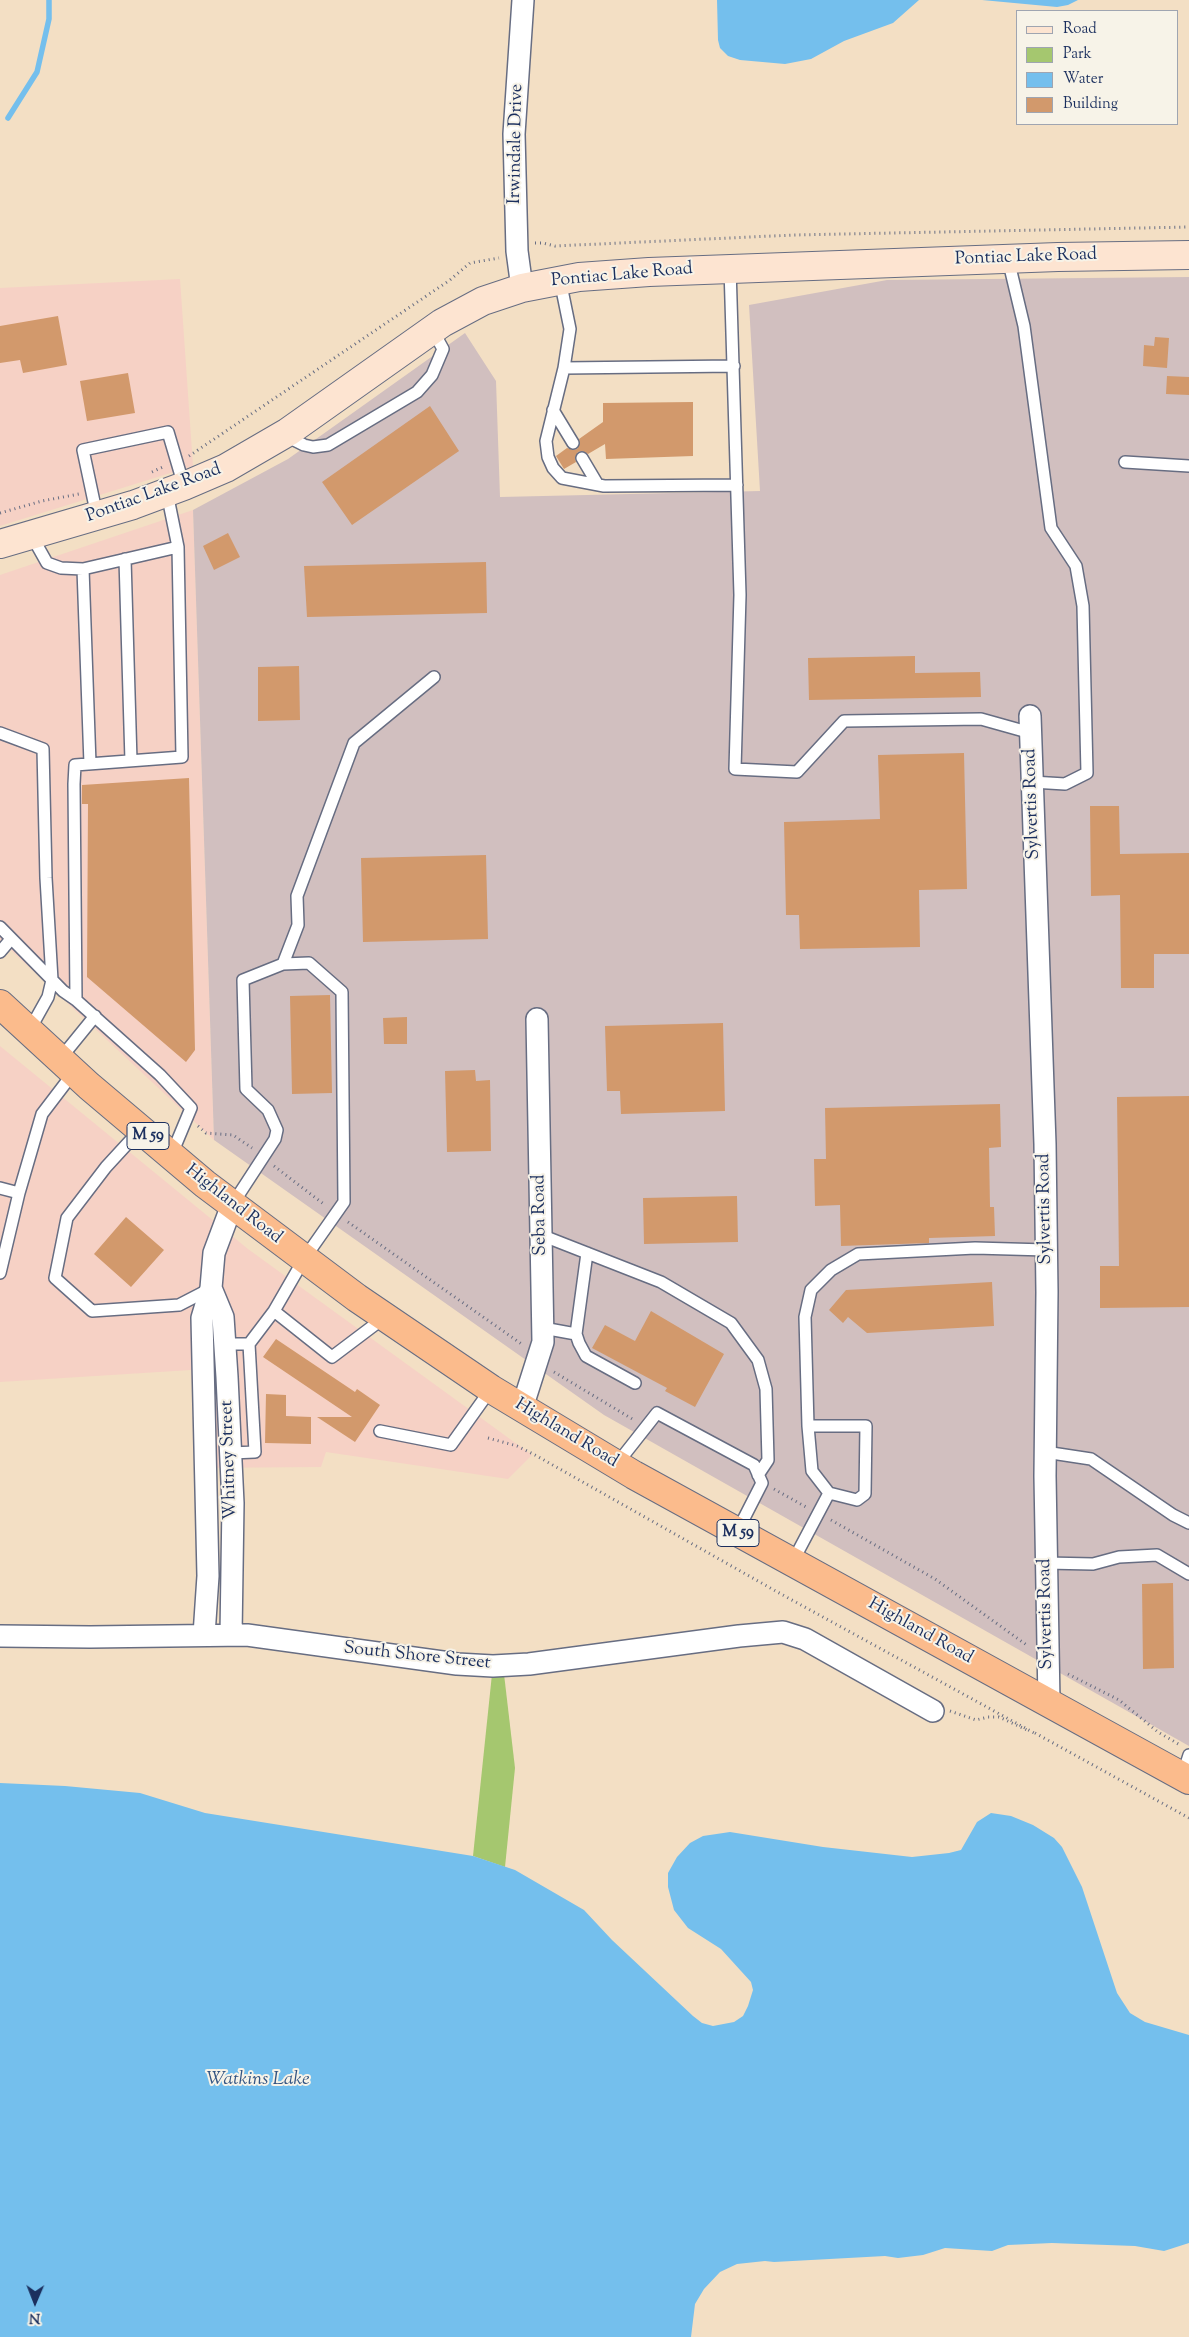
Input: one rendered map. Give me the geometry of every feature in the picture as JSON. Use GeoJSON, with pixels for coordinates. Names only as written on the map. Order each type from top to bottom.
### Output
{"type":"FeatureCollection","features":[{"type":"Feature","properties":{"kind":"highway","name":"Highland Road"},"geometry":{"type":"LineString","coordinates":[[3,1013],[29,1031],[140,1130],[232,1206],[385,1317],[490,1389],[616,1465],[792,1563],[1049,1702],[1187,1771]]}},
{"type":"Feature","properties":{"kind":"street","name":"Irwindale Drive"},"geometry":{"type":"LineString","coordinates":[[522,288],[517,251],[514,134],[523,0]]}},
{"type":"Feature","properties":{"kind":"street","name":"Pontiac Lake Road"},"geometry":{"type":"LineString","coordinates":[[0,544],[98,516],[176,490],[239,461],[288,432],[432,329],[483,301],[522,288],[560,280],[606,275],[730,268],[1189,255]]}},
{"type":"Feature","properties":{"kind":"street","name":"Sylvertis Road"},"geometry":{"type":"LineString","coordinates":[[1030,724],[1045,1144],[1045,1452],[1049,1702]]}},
{"type":"Feature","properties":{"kind":"street","name":"Seba Road"},"geometry":{"type":"LineString","coordinates":[[522,1408],[544,1342],[537,1018]]}},
{"type":"Feature","properties":{"kind":"street","name":"Whitney Street"},"geometry":{"type":"LineString","coordinates":[[204,1635],[208,1576],[202,1318],[211,1288],[214,1253],[232,1206]]}},
{"type":"Feature","properties":{"kind":"street","name":"Whitney Street"},"geometry":{"type":"LineString","coordinates":[[211,1288],[223,1316],[231,1456],[231,1635]]}},
{"type":"Feature","properties":{"kind":"street"},"geometry":{"type":"LineString","coordinates":[[205,1461],[231,1456]]}},
{"type":"Feature","properties":{"kind":"street"},"geometry":{"type":"LineString","coordinates":[[207,1544],[232,1545]]}},
{"type":"Feature","properties":{"kind":"street","name":"South Shore Street"},"geometry":{"type":"LineString","coordinates":[[0,1636],[247,1635],[457,1664],[493,1666],[529,1664],[739,1636],[783,1632],[805,1639],[933,1711]]}},
{"type":"Feature","properties":{"kind":"lane"},"geometry":{"type":"LineString","coordinates":[[1008,259],[1024,326],[1051,528],[1076,566],[1083,606],[1087,773],[1065,784],[1032,782]]}},
{"type":"Feature","properties":{"kind":"lane"},"geometry":{"type":"LineString","coordinates":[[730,268],[740,594],[735,769],[797,772],[844,721],[981,719],[1030,724]]}},
{"type":"Feature","properties":{"kind":"lane"},"geometry":{"type":"LineString","coordinates":[[560,280],[570,329],[564,368],[552,410],[546,441],[548,457],[553,468],[562,478],[598,486],[737,485]]}},
{"type":"Feature","properties":{"kind":"lane"},"geometry":{"type":"LineString","coordinates":[[288,432],[294,440],[304,445],[328,445],[417,392],[432,375],[443,349],[432,329]]}},
{"type":"Feature","properties":{"kind":"lane"},"geometry":{"type":"LineString","coordinates":[[564,368],[734,366]]}},
{"type":"Feature","properties":{"kind":"lane"},"geometry":{"type":"LineString","coordinates":[[552,410],[573,443]]}},
{"type":"Feature","properties":{"kind":"lane"},"geometry":{"type":"LineString","coordinates":[[76,1000],[75,765],[182,757],[176,490],[168,432],[83,450],[98,516]]}},
{"type":"Feature","properties":{"kind":"lane"},"geometry":{"type":"LineString","coordinates":[[582,458],[598,486]]}},
{"type":"Feature","properties":{"kind":"lane"},"geometry":{"type":"LineString","coordinates":[[1125,462],[1189,466]]}},
{"type":"Feature","properties":{"kind":"lane"},"geometry":{"type":"LineString","coordinates":[[34,535],[47,563],[61,568],[83,569],[178,547]]}},
{"type":"Feature","properties":{"kind":"lane"},"geometry":{"type":"LineString","coordinates":[[125,559],[131,761]]}},
{"type":"Feature","properties":{"kind":"lane"},"geometry":{"type":"LineString","coordinates":[[83,569],[90,764]]}},
{"type":"Feature","properties":{"kind":"lane"},"geometry":{"type":"LineString","coordinates":[[283,964],[298,925],[297,896],[354,743],[434,677]]}},
{"type":"Feature","properties":{"kind":"lane"},"geometry":{"type":"LineString","coordinates":[[0,733],[43,748],[46,878],[52,980],[48,997],[29,1031]]}},
{"type":"Feature","properties":{"kind":"lane"},"geometry":{"type":"LineString","coordinates":[[0,927],[63,991],[95,1016],[160,1075],[191,1108],[171,1156]]}},
{"type":"Feature","properties":{"kind":"lane"},"geometry":{"type":"LineString","coordinates":[[0,952],[11,939]]}},
{"type":"Feature","properties":{"kind":"lane"},"geometry":{"type":"LineString","coordinates":[[231,1456],[255,1452],[249,1344],[274,1311],[304,1259],[344,1202],[342,992],[309,963],[283,964],[243,980],[246,1089],[268,1110],[277,1130],[276,1139],[232,1206]]}},
{"type":"Feature","properties":{"kind":"lane"},"geometry":{"type":"LineString","coordinates":[[0,1273],[18,1193],[42,1114],[95,1016]]}},
{"type":"Feature","properties":{"kind":"lane"},"geometry":{"type":"LineString","coordinates":[[140,1130],[106,1167],[67,1218],[55,1278],[92,1310],[179,1305],[211,1288]]}},
{"type":"Feature","properties":{"kind":"lane"},"geometry":{"type":"LineString","coordinates":[[0,1188],[18,1193]]}},
{"type":"Feature","properties":{"kind":"lane"},"geometry":{"type":"LineString","coordinates":[[541,1234],[661,1282],[731,1323],[758,1360],[766,1389],[768,1460],[758,1475]]}},
{"type":"Feature","properties":{"kind":"lane"},"geometry":{"type":"LineString","coordinates":[[808,1426],[866,1426],[865,1494],[856,1500],[829,1493],[812,1471],[808,1426],[805,1317],[811,1290],[831,1270],[858,1254],[975,1248],[1046,1250]]}},
{"type":"Feature","properties":{"kind":"lane"},"geometry":{"type":"LineString","coordinates":[[587,1253],[576,1334],[586,1356],[635,1383]]}},
{"type":"Feature","properties":{"kind":"lane"},"geometry":{"type":"LineString","coordinates":[[274,1311],[332,1357],[385,1317]]}},
{"type":"Feature","properties":{"kind":"lane"},"geometry":{"type":"LineString","coordinates":[[543,1328],[576,1334]]}},
{"type":"Feature","properties":{"kind":"lane"},"geometry":{"type":"LineString","coordinates":[[224,1344],[249,1344]]}},
{"type":"Feature","properties":{"kind":"lane"},"geometry":{"type":"LineString","coordinates":[[380,1431],[451,1445],[490,1389]]}},
{"type":"Feature","properties":{"kind":"lane"},"geometry":{"type":"LineString","coordinates":[[616,1465],[656,1414],[754,1465],[762,1483],[737,1532]]}},
{"type":"Feature","properties":{"kind":"lane"},"geometry":{"type":"LineString","coordinates":[[1045,1452],[1091,1459],[1172,1515],[1189,1523]]}},
{"type":"Feature","properties":{"kind":"lane"},"geometry":{"type":"LineString","coordinates":[[792,1563],[829,1493]]}},
{"type":"Feature","properties":{"kind":"lane"},"geometry":{"type":"LineString","coordinates":[[1046,1563],[1093,1564],[1119,1557],[1157,1556],[1189,1574]]}},
{"type":"Feature","properties":{"kind":"path"},"geometry":{"type":"LineString","coordinates":[[488,1438],[517,1446],[535,1455],[780,1594],[1189,1818]]}},
{"type":"Feature","properties":{"kind":"path"},"geometry":{"type":"LineString","coordinates":[[933,1711],[941,1709],[976,1720],[999,1717],[1036,1734]]}},
{"type":"Feature","properties":{"kind":"shaded area"},"geometry":{"type":"Polygon","coordinates":[[[1189,277],[1189,1746],[604,1415],[214,1140],[193,510],[288,459],[465,333],[496,381],[500,497],[760,491],[749,305],[887,280],[1189,277]]]}},
{"type":"Feature","properties":{"kind":"shaded area"},"geometry":{"type":"Polygon","coordinates":[[[180,279],[193,466],[0,526],[0,288],[180,279]]]}},
{"type":"Feature","properties":{"kind":"shaded area"},"geometry":{"type":"Polygon","coordinates":[[[193,510],[214,1140],[0,940],[0,575],[193,510]]]}},
{"type":"Feature","properties":{"kind":"shaded area"},"geometry":{"type":"Polygon","coordinates":[[[0,1046],[248,1249],[532,1455],[508,1479],[326,1452],[321,1467],[198,1468],[191,1370],[0,1382],[0,1046]]]}},
{"type":"Feature","properties":{"kind":"green space"},"geometry":{"type":"Polygon","coordinates":[[[492,1674],[504,1674],[515,1768],[505,1867],[473,1856],[492,1674]]]}},
{"type":"Feature","properties":{"kind":"water"},"geometry":{"type":"Polygon","coordinates":[[[717,0],[919,0],[893,23],[844,41],[811,59],[785,64],[740,60],[728,56],[720,48],[718,40],[717,0]]]}},
{"type":"Feature","properties":{"kind":"water"},"geometry":{"type":"Polygon","coordinates":[[[982,0],[1078,0],[1068,5],[1057,7],[982,0]]]}},
{"type":"Feature","properties":{"kind":"water","name":"Watkins Lake"},"geometry":{"type":"Polygon","coordinates":[[[0,1783],[65,1786],[140,1793],[205,1813],[473,1856],[515,1870],[584,1910],[612,1940],[693,2016],[702,2023],[713,2026],[734,2022],[743,2016],[753,1990],[751,1982],[721,1949],[688,1928],[674,1910],[668,1887],[668,1873],[677,1857],[690,1843],[703,1836],[730,1832],[823,1847],[912,1857],[961,1850],[977,1822],[991,1813],[1011,1816],[1033,1825],[1054,1838],[1062,1847],[1082,1887],[1117,1993],[1130,2013],[1145,2022],[1189,2035],[1189,2243],[1164,2251],[1135,2246],[1052,2243],[1008,2245],[992,2251],[945,2248],[923,2255],[898,2258],[885,2256],[737,2264],[720,2272],[704,2289],[695,2304],[691,2337],[0,2337],[0,1783]]]}},
{"type":"Feature","properties":{"kind":"building"},"geometry":{"type":"Polygon","coordinates":[[[58,316],[67,365],[23,373],[20,360],[0,363],[0,326],[58,316]]]}},
{"type":"Feature","properties":{"kind":"building"},"geometry":{"type":"Polygon","coordinates":[[[1155,337],[1169,338],[1167,368],[1143,366],[1144,345],[1154,346],[1155,337]]]}},
{"type":"Feature","properties":{"kind":"building"},"geometry":{"type":"Polygon","coordinates":[[[128,373],[135,413],[87,421],[80,381],[128,373]]]}},
{"type":"Feature","properties":{"kind":"building"},"geometry":{"type":"Polygon","coordinates":[[[1167,376],[1189,377],[1189,395],[1166,394],[1167,376]]]}},
{"type":"Feature","properties":{"kind":"building"},"geometry":{"type":"Polygon","coordinates":[[[693,402],[693,456],[606,459],[605,444],[588,454],[582,451],[578,452],[575,458],[576,462],[564,469],[556,456],[567,448],[577,449],[580,443],[579,439],[603,422],[603,403],[693,402]]]}},
{"type":"Feature","properties":{"kind":"building"},"geometry":{"type":"Polygon","coordinates":[[[430,406],[459,451],[352,525],[322,482],[430,406]]]}},
{"type":"Feature","properties":{"kind":"building"},"geometry":{"type":"Polygon","coordinates":[[[228,533],[240,557],[214,570],[203,546],[228,533]]]}},
{"type":"Feature","properties":{"kind":"building"},"geometry":{"type":"Polygon","coordinates":[[[486,562],[487,613],[307,617],[304,566],[486,562]]]}},
{"type":"Feature","properties":{"kind":"building"},"geometry":{"type":"Polygon","coordinates":[[[915,656],[915,673],[980,672],[981,697],[809,700],[808,658],[915,656]]]}},
{"type":"Feature","properties":{"kind":"building"},"geometry":{"type":"Polygon","coordinates":[[[299,666],[300,720],[258,721],[258,667],[299,666]]]}},
{"type":"Feature","properties":{"kind":"building"},"geometry":{"type":"Polygon","coordinates":[[[964,753],[967,889],[919,890],[920,947],[800,949],[799,915],[786,915],[784,822],[880,819],[878,755],[964,753]]]}},
{"type":"Feature","properties":{"kind":"building"},"geometry":{"type":"Polygon","coordinates":[[[189,778],[195,1050],[186,1062],[87,977],[88,804],[82,804],[82,785],[189,778]]]}},
{"type":"Feature","properties":{"kind":"building"},"geometry":{"type":"Polygon","coordinates":[[[1090,806],[1119,806],[1120,854],[1189,853],[1189,954],[1154,954],[1154,988],[1121,988],[1120,895],[1091,896],[1090,806]]]}},
{"type":"Feature","properties":{"kind":"building"},"geometry":{"type":"Polygon","coordinates":[[[486,855],[488,939],[363,942],[361,858],[486,855]]]}},
{"type":"Feature","properties":{"kind":"building"},"geometry":{"type":"Polygon","coordinates":[[[330,995],[332,1093],[292,1094],[290,996],[330,995]]]}},
{"type":"Feature","properties":{"kind":"building"},"geometry":{"type":"Polygon","coordinates":[[[407,1017],[407,1044],[384,1044],[383,1018],[407,1017]]]}},
{"type":"Feature","properties":{"kind":"building"},"geometry":{"type":"Polygon","coordinates":[[[723,1023],[725,1111],[621,1114],[620,1091],[607,1091],[605,1026],[723,1023]]]}},
{"type":"Feature","properties":{"kind":"building"},"geometry":{"type":"Polygon","coordinates":[[[475,1070],[476,1081],[490,1080],[491,1151],[447,1152],[445,1071],[475,1070]]]}},
{"type":"Feature","properties":{"kind":"building"},"geometry":{"type":"Polygon","coordinates":[[[1189,1096],[1189,1307],[1100,1308],[1100,1266],[1119,1266],[1117,1097],[1189,1096]]]}},
{"type":"Feature","properties":{"kind":"building"},"geometry":{"type":"Polygon","coordinates":[[[1000,1104],[1001,1147],[989,1148],[990,1207],[994,1207],[995,1236],[929,1238],[929,1243],[841,1246],[840,1205],[815,1206],[814,1159],[826,1159],[825,1108],[1000,1104]]]}},
{"type":"Feature","properties":{"kind":"building"},"geometry":{"type":"Polygon","coordinates":[[[737,1196],[738,1242],[644,1244],[643,1198],[737,1196]]]}},
{"type":"Feature","properties":{"kind":"building"},"geometry":{"type":"Polygon","coordinates":[[[126,1217],[164,1250],[131,1287],[94,1254],[126,1217]]]}},
{"type":"Feature","properties":{"kind":"building"},"geometry":{"type":"Polygon","coordinates":[[[992,1282],[994,1326],[867,1333],[848,1317],[843,1323],[829,1310],[846,1290],[992,1282]]]}},
{"type":"Feature","properties":{"kind":"building"},"geometry":{"type":"Polygon","coordinates":[[[651,1311],[724,1354],[695,1407],[665,1391],[667,1388],[592,1348],[605,1325],[635,1341],[651,1311]]]}},
{"type":"Feature","properties":{"kind":"building"},"geometry":{"type":"Polygon","coordinates":[[[276,1339],[355,1392],[357,1389],[380,1405],[355,1442],[317,1417],[352,1417],[263,1357],[276,1339]]]}},
{"type":"Feature","properties":{"kind":"building"},"geometry":{"type":"Polygon","coordinates":[[[266,1394],[286,1395],[286,1416],[311,1417],[311,1444],[265,1443],[266,1394]]]}},
{"type":"Feature","properties":{"kind":"building"},"geometry":{"type":"Polygon","coordinates":[[[1173,1583],[1174,1668],[1143,1669],[1142,1584],[1173,1583]]]}},
{"type":"Feature","properties":{"kind":"waterway"},"geometry":{"type":"LineString","coordinates":[[8,118],[37,72],[49,19],[49,0]]}}]}
